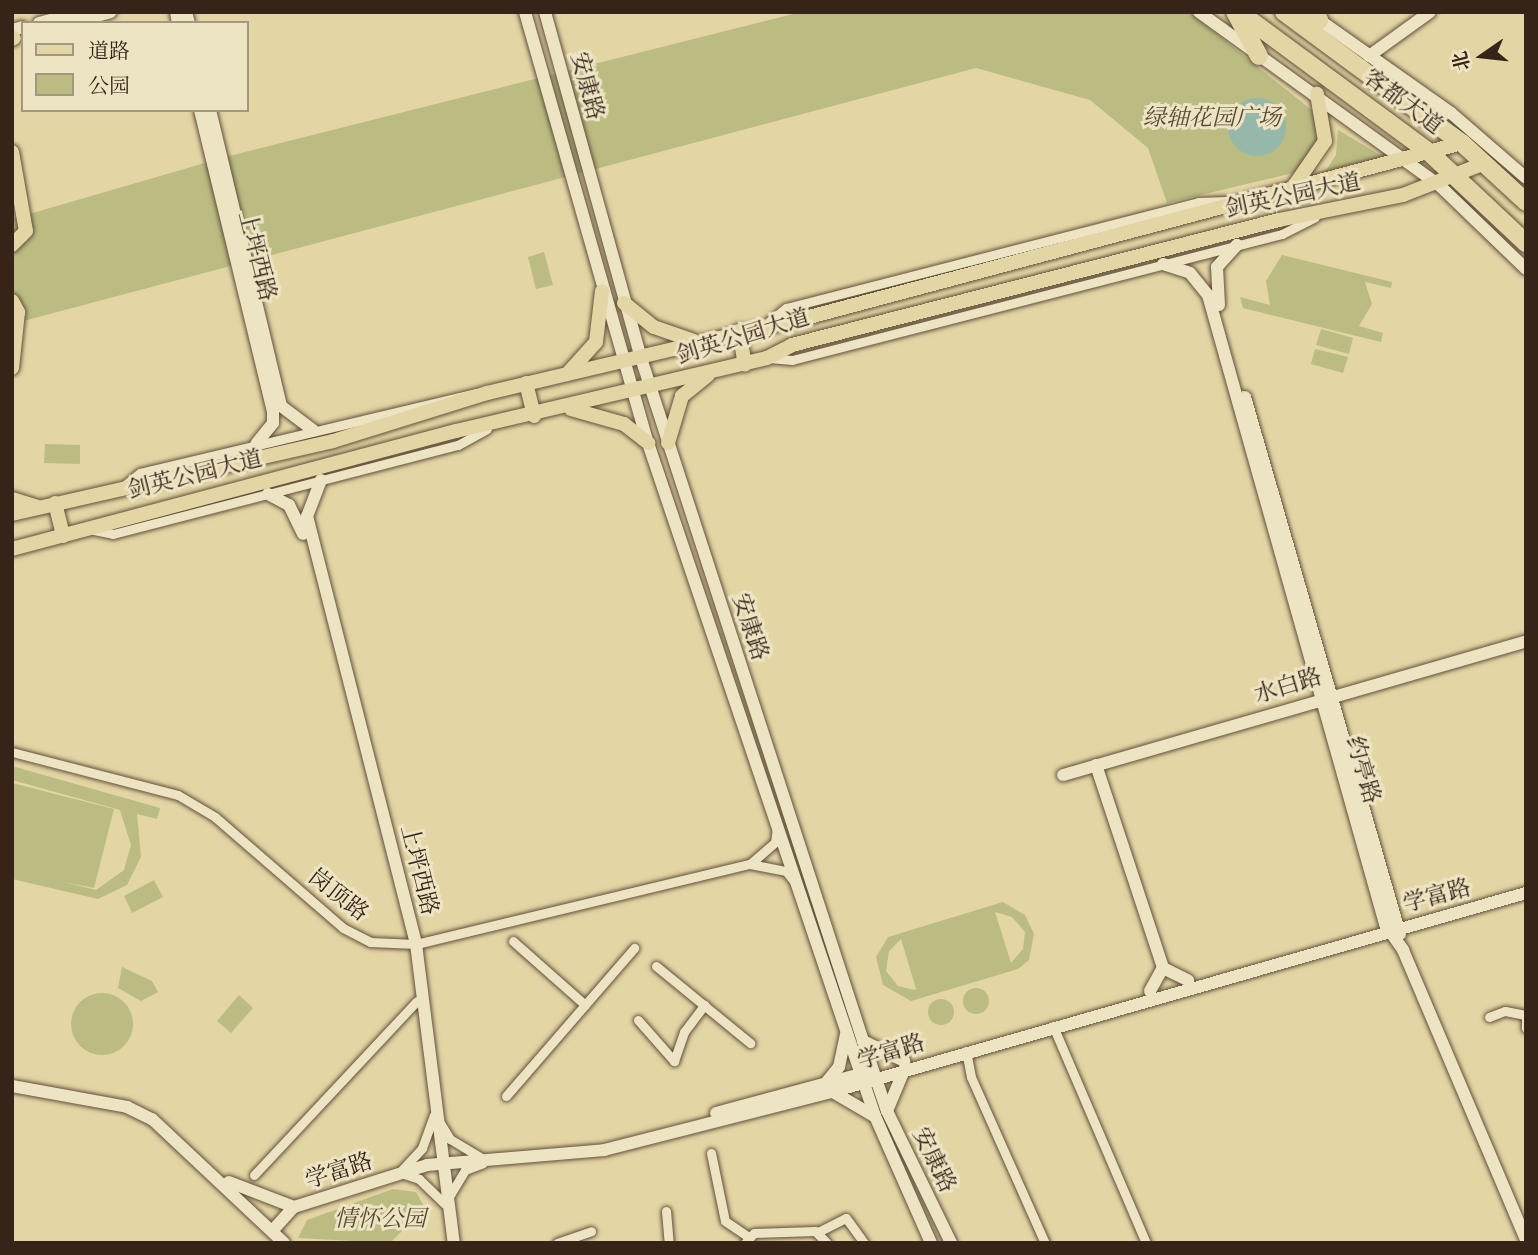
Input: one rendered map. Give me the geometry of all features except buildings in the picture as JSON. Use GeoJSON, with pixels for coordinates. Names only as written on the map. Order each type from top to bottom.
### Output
{"type":"FeatureCollection","features":[{"type":"Feature","properties":{"kind":"highway"},"geometry":{"type":"LineString","coordinates":[[1237,12],[1259,56]]}},
{"type":"Feature","properties":{"kind":"highway","name":"客都大道"},"geometry":{"type":"LineString","coordinates":[[1237,12],[1430,153],[1526,243]]}},
{"type":"Feature","properties":{"kind":"highway","name":"客都大道"},"geometry":{"type":"LineString","coordinates":[[1284,12],[1462,143],[1526,202]]}},
{"type":"Feature","properties":{"kind":"highway"},"geometry":{"type":"LineString","coordinates":[[1301,12],[1314,16]]}},
{"type":"Feature","properties":{"kind":"main road"},"geometry":{"type":"LineString","coordinates":[[1292,188],[1325,141],[1317,94]]}},
{"type":"Feature","properties":{"kind":"main road","name":"剑英公园大道"},"geometry":{"type":"LineString","coordinates":[[12,514],[123,486],[332,441],[487,393],[1120,237],[1239,200],[1404,160],[1462,143]]}},
{"type":"Feature","properties":{"kind":"main road"},"geometry":{"type":"LineString","coordinates":[[12,152],[26,231],[12,246]]}},
{"type":"Feature","properties":{"kind":"main road","name":"剑英公园大道"},"geometry":{"type":"LineString","coordinates":[[18,547],[443,435],[487,429],[767,358],[792,345],[1279,220],[1315,217],[1439,185],[1485,163]]}},
{"type":"Feature","properties":{"kind":"main road"},"geometry":{"type":"LineString","coordinates":[[1120,237],[1124,260]]}},
{"type":"Feature","properties":{"kind":"main road"},"geometry":{"type":"LineString","coordinates":[[569,372],[596,342],[602,291]]}},
{"type":"Feature","properties":{"kind":"main road"},"geometry":{"type":"LineString","coordinates":[[12,301],[18,323],[12,368]]}},
{"type":"Feature","properties":{"kind":"main road"},"geometry":{"type":"LineString","coordinates":[[624,303],[654,327],[695,341]]}},
{"type":"Feature","properties":{"kind":"main road"},"geometry":{"type":"LineString","coordinates":[[738,331],[745,363]]}},
{"type":"Feature","properties":{"kind":"main road"},"geometry":{"type":"LineString","coordinates":[[668,443],[682,396],[712,372]]}},
{"type":"Feature","properties":{"kind":"main road"},"geometry":{"type":"LineString","coordinates":[[526,383],[534,416]]}},
{"type":"Feature","properties":{"kind":"main road"},"geometry":{"type":"LineString","coordinates":[[567,408],[624,424],[648,443]]}},
{"type":"Feature","properties":{"kind":"main road"},"geometry":{"type":"LineString","coordinates":[[12,499],[40,507]]}},
{"type":"Feature","properties":{"kind":"main road"},"geometry":{"type":"LineString","coordinates":[[55,503],[63,536]]}},
{"type":"Feature","properties":{"kind":"main road"},"geometry":{"type":"LineString","coordinates":[[12,555],[18,547]]}},
{"type":"Feature","properties":{"kind":"street"},"geometry":{"type":"LineString","coordinates":[[46,21],[80,12]]}},
{"type":"Feature","properties":{"kind":"street"},"geometry":{"type":"LineString","coordinates":[[78,21],[111,12]]}},
{"type":"Feature","properties":{"kind":"street","name":"安康路"},"geometry":{"type":"LineString","coordinates":[[525,12],[602,291],[648,443],[835,1001],[931,1243]]}},
{"type":"Feature","properties":{"kind":"street","name":"安康路"},"geometry":{"type":"LineString","coordinates":[[545,12],[624,303],[863,1041],[866,1075]]}},
{"type":"Feature","properties":{"kind":"street"},"geometry":{"type":"LineString","coordinates":[[1199,12],[1317,94],[1439,185],[1526,270]]}},
{"type":"Feature","properties":{"kind":"street"},"geometry":{"type":"LineString","coordinates":[[1369,55],[1430,12]]}},
{"type":"Feature","properties":{"kind":"street"},"geometry":{"type":"LineString","coordinates":[[1314,16],[1451,113],[1526,178]]}},
{"type":"Feature","properties":{"kind":"street","name":"上坪西路"},"geometry":{"type":"LineString","coordinates":[[201,112],[277,409]]}},
{"type":"Feature","properties":{"kind":"street","name":"上坪西路"},"geometry":{"type":"LineString","coordinates":[[210,112],[277,409]]}},
{"type":"Feature","properties":{"kind":"street"},"geometry":{"type":"LineString","coordinates":[[764,326],[786,308],[1198,202],[1239,200]]}},
{"type":"Feature","properties":{"kind":"street"},"geometry":{"type":"LineString","coordinates":[[767,358],[792,360],[1237,245],[1315,217]]}},
{"type":"Feature","properties":{"kind":"street"},"geometry":{"type":"LineString","coordinates":[[1163,264],[1190,273],[1211,292],[1217,267],[1237,245]]}},
{"type":"Feature","properties":{"kind":"street","name":"约亭路"},"geometry":{"type":"LineString","coordinates":[[1211,292],[1391,926],[1526,1220]]}},
{"type":"Feature","properties":{"kind":"street"},"geometry":{"type":"LineString","coordinates":[[123,486],[140,473],[257,443],[454,393],[487,393]]}},
{"type":"Feature","properties":{"kind":"street"},"geometry":{"type":"LineString","coordinates":[[257,443],[273,423],[277,409],[313,430]]}},
{"type":"Feature","properties":{"kind":"street"},"geometry":{"type":"LineString","coordinates":[[89,529],[113,534],[458,445],[487,429]]}},
{"type":"Feature","properties":{"kind":"street"},"geometry":{"type":"LineString","coordinates":[[268,494],[289,505],[303,518],[321,480]]}},
{"type":"Feature","properties":{"kind":"street","name":"上坪西路"},"geometry":{"type":"LineString","coordinates":[[303,518],[411,943],[443,1161],[451,1243]]}},
{"type":"Feature","properties":{"kind":"street","name":"水白路"},"geometry":{"type":"LineString","coordinates":[[1063,775],[1325,696],[1526,641]]}},
{"type":"Feature","properties":{"kind":"street","name":"岗顶路"},"geometry":{"type":"LineString","coordinates":[[12,752],[178,796],[215,817],[343,928],[370,942],[411,943],[750,864]]}},
{"type":"Feature","properties":{"kind":"street"},"geometry":{"type":"LineString","coordinates":[[1096,765],[1163,968],[1188,980]]}},
{"type":"Feature","properties":{"kind":"street"},"geometry":{"type":"LineString","coordinates":[[750,864],[775,842],[777,826]]}},
{"type":"Feature","properties":{"kind":"street"},"geometry":{"type":"LineString","coordinates":[[750,864],[786,871],[796,883]]}},
{"type":"Feature","properties":{"kind":"street","name":"学富路"},"geometry":{"type":"LineString","coordinates":[[443,1161],[604,1150],[866,1075],[966,1051],[1053,1026],[1526,884]]}},
{"type":"Feature","properties":{"kind":"street","name":"学富路"},"geometry":{"type":"LineString","coordinates":[[905,1065],[1188,980],[1526,893]]}},
{"type":"Feature","properties":{"kind":"street","name":"约亭路"},"geometry":{"type":"LineString","coordinates":[[1391,926],[1526,1240]]}},
{"type":"Feature","properties":{"kind":"street"},"geometry":{"type":"LineString","coordinates":[[513,941],[585,1005]]}},
{"type":"Feature","properties":{"kind":"street","name":"上坪西路"},"geometry":{"type":"LineString","coordinates":[[411,943],[417,1000],[437,1119]]}},
{"type":"Feature","properties":{"kind":"street"},"geometry":{"type":"LineString","coordinates":[[506,1096],[634,948]]}},
{"type":"Feature","properties":{"kind":"street"},"geometry":{"type":"LineString","coordinates":[[656,966],[750,1042]]}},
{"type":"Feature","properties":{"kind":"street"},"geometry":{"type":"LineString","coordinates":[[1150,991],[1163,968]]}},
{"type":"Feature","properties":{"kind":"street"},"geometry":{"type":"LineString","coordinates":[[835,1001],[849,997]]}},
{"type":"Feature","properties":{"kind":"street"},"geometry":{"type":"LineString","coordinates":[[254,1175],[417,1000]]}},
{"type":"Feature","properties":{"kind":"street"},"geometry":{"type":"LineString","coordinates":[[638,1020],[674,1061],[684,1032],[704,1005]]}},
{"type":"Feature","properties":{"kind":"street"},"geometry":{"type":"LineString","coordinates":[[1489,1017],[1504,1011],[1526,1015],[1526,1028]]}},
{"type":"Feature","properties":{"kind":"street"},"geometry":{"type":"LineString","coordinates":[[1053,1026],[1146,1243]]}},
{"type":"Feature","properties":{"kind":"street"},"geometry":{"type":"LineString","coordinates":[[847,1034],[839,1067],[828,1088],[881,1114],[905,1065],[863,1041]]}},
{"type":"Feature","properties":{"kind":"street"},"geometry":{"type":"LineString","coordinates":[[966,1051],[971,1077],[1045,1243]]}},
{"type":"Feature","properties":{"kind":"street"},"geometry":{"type":"LineString","coordinates":[[12,1086],[127,1107],[152,1119],[221,1178],[284,1243]]}},
{"type":"Feature","properties":{"kind":"street","name":"学富路"},"geometry":{"type":"LineString","coordinates":[[273,1230],[294,1207],[443,1161],[603,1143],[828,1088]]}},
{"type":"Feature","properties":{"kind":"street","name":"安康路"},"geometry":{"type":"LineString","coordinates":[[881,1114],[951,1243]]}},
{"type":"Feature","properties":{"kind":"street"},"geometry":{"type":"LineString","coordinates":[[437,1119],[450,1139],[486,1160],[465,1170],[447,1200],[419,1179],[399,1174],[422,1148],[437,1119]]}},
{"type":"Feature","properties":{"kind":"street"},"geometry":{"type":"LineString","coordinates":[[711,1153],[725,1221],[747,1240],[818,1232],[846,1218],[864,1243]]}},
{"type":"Feature","properties":{"kind":"street"},"geometry":{"type":"LineString","coordinates":[[221,1178],[294,1207]]}},
{"type":"Feature","properties":{"kind":"street"},"geometry":{"type":"LineString","coordinates":[[666,1211],[669,1243]]}},
{"type":"Feature","properties":{"kind":"street"},"geometry":{"type":"LineString","coordinates":[[557,1243],[591,1231]]}},
{"type":"Feature","properties":{"kind":"street"},"geometry":{"type":"LineString","coordinates":[[818,1232],[827,1243]]}},
{"type":"Feature","properties":{"kind":"green space","name":"绿轴花园广场"},"geometry":{"type":"Polygon","coordinates":[[[801,12],[1189,12],[1318,115],[1325,139],[1309,166],[1293,173],[1167,203],[1148,148],[1090,100],[976,68],[12,324],[12,219],[229,156],[801,12]]]}},
{"type":"Feature","properties":{"kind":"green space"},"geometry":{"type":"Polygon","coordinates":[[[1338,130],[1387,159],[1323,175],[1336,155],[1338,130]]]}},
{"type":"Feature","properties":{"kind":"green space"},"geometry":{"type":"Polygon","coordinates":[[[544,252],[553,285],[536,289],[528,257],[544,252]]]}},
{"type":"Feature","properties":{"kind":"green space"},"geometry":{"type":"Polygon","coordinates":[[[1282,255],[1392,282],[1391,288],[1365,282],[1372,304],[1359,326],[1383,333],[1381,342],[1243,308],[1240,297],[1270,305],[1266,281],[1282,255]]]}},
{"type":"Feature","properties":{"kind":"green space"},"geometry":{"type":"Polygon","coordinates":[[[1321,329],[1353,338],[1349,354],[1316,345],[1321,329]]]}},
{"type":"Feature","properties":{"kind":"green space"},"geometry":{"type":"Polygon","coordinates":[[[1315,349],[1348,357],[1343,373],[1311,364],[1315,349]]]}},
{"type":"Feature","properties":{"kind":"green space"},"geometry":{"type":"Polygon","coordinates":[[[45,444],[80,445],[80,464],[44,463],[45,444]]]}},
{"type":"Feature","properties":{"kind":"green space"},"geometry":{"type":"Polygon","coordinates":[[[12,766],[160,808],[157,819],[137,814],[141,857],[127,885],[98,899],[12,879],[12,783],[114,809],[94,888],[63,882],[96,890],[124,870],[131,845],[120,810],[12,780],[12,766]]]}},
{"type":"Feature","properties":{"kind":"green space"},"geometry":{"type":"Polygon","coordinates":[[[154,880],[163,897],[132,913],[124,896],[154,880]]]}},
{"type":"Feature","properties":{"kind":"green space"},"geometry":{"type":"Polygon","coordinates":[[[1003,902],[1025,915],[1034,934],[1029,960],[1018,969],[911,1001],[883,985],[876,957],[888,937],[1003,902]],[[995,912],[1011,963],[1023,949],[1025,932],[1012,917],[995,912]],[[901,939],[889,951],[886,971],[898,986],[915,990],[916,989],[901,939]]]}},
{"type":"Feature","properties":{"kind":"green space"},"geometry":{"type":"Polygon","coordinates":[[[122,967],[152,981],[158,992],[141,1001],[118,988],[122,967]]]}},
{"type":"Feature","properties":{"kind":"green space"},"geometry":{"type":"Polygon","coordinates":[[[976,988],[985,992],[989,1001],[985,1010],[976,1014],[967,1010],[963,1001],[967,992],[976,988]]]}},
{"type":"Feature","properties":{"kind":"green space"},"geometry":{"type":"Polygon","coordinates":[[[96,993],[108,993],[124,1002],[131,1012],[131,1036],[124,1046],[108,1055],[96,1055],[85,1050],[76,1041],[71,1030],[71,1018],[76,1007],[85,998],[96,993]]]}},
{"type":"Feature","properties":{"kind":"green space"},"geometry":{"type":"Polygon","coordinates":[[[239,995],[253,1008],[231,1033],[217,1021],[239,995]]]}},
{"type":"Feature","properties":{"kind":"green space"},"geometry":{"type":"Polygon","coordinates":[[[941,999],[950,1003],[954,1012],[950,1021],[941,1025],[932,1021],[928,1012],[932,1003],[941,999]]]}},
{"type":"Feature","properties":{"kind":"green space","name":"情怀公园"},"geometry":{"type":"Polygon","coordinates":[[[393,1189],[416,1192],[425,1208],[390,1243],[298,1238],[307,1220],[393,1189]]]}},
{"type":"Feature","properties":{"kind":"shaded area"},"geometry":{"type":"Polygon","coordinates":[[[1257,98],[1273,103],[1281,111],[1286,127],[1281,143],[1273,151],[1257,156],[1241,151],[1233,143],[1228,127],[1233,111],[1241,103],[1257,98]]]}}]}
